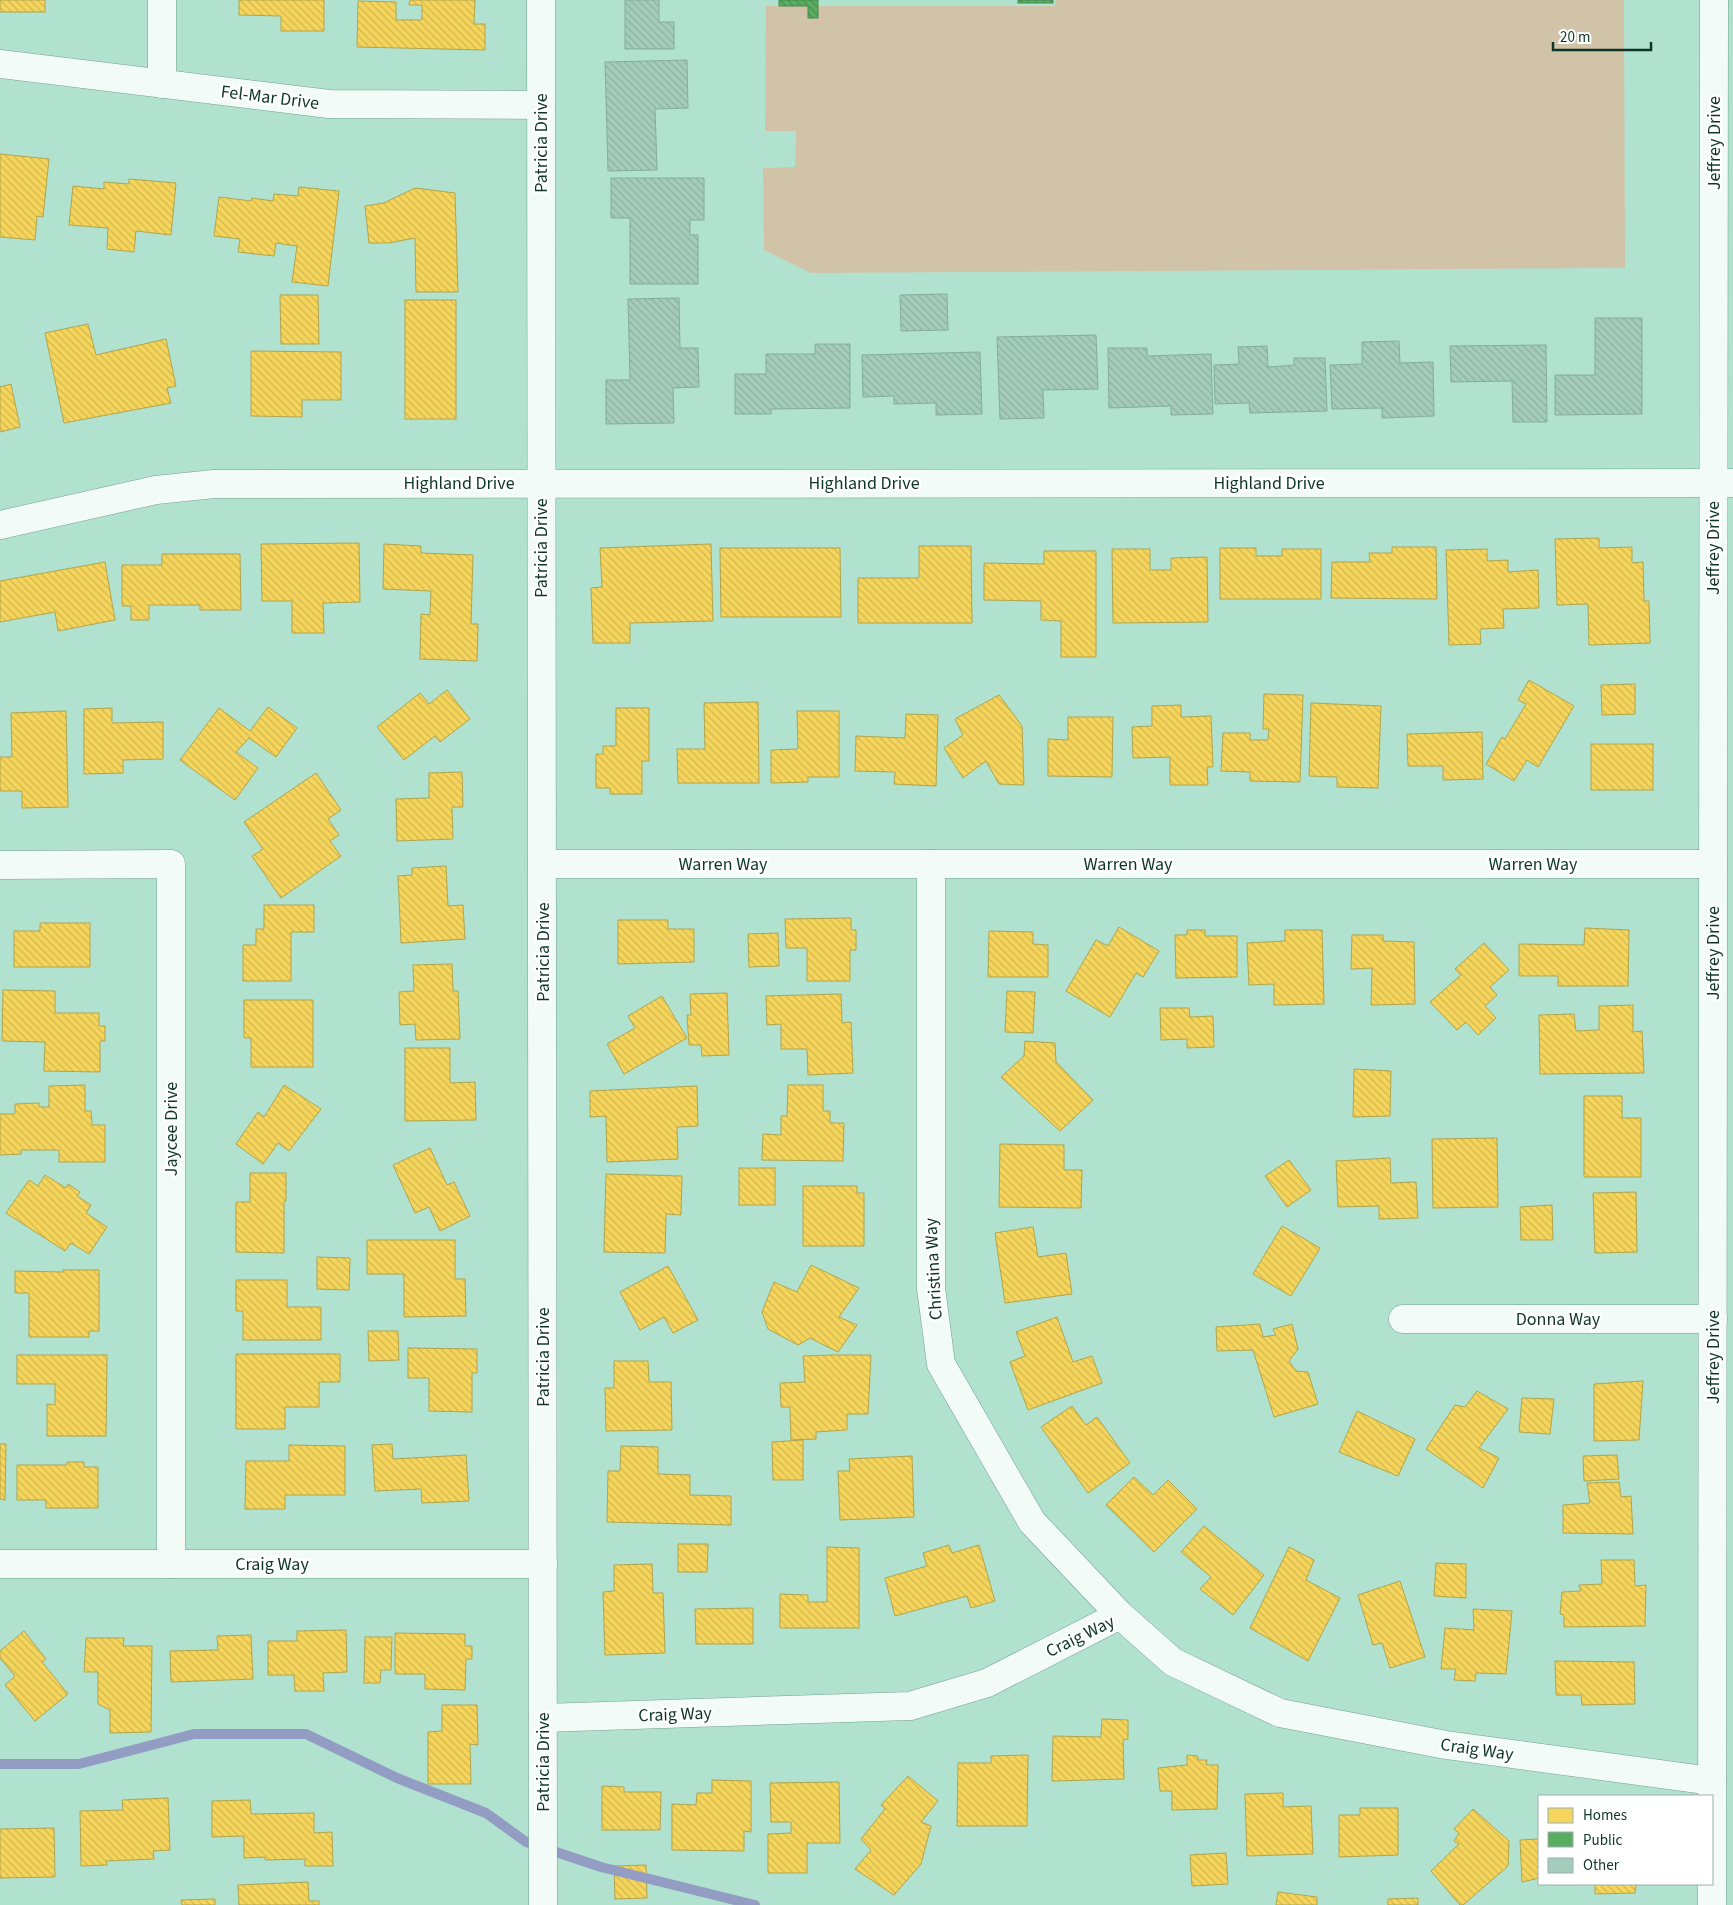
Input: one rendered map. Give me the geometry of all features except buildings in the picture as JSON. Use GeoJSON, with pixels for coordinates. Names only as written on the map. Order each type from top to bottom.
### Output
{"type":"FeatureCollection","features":[{"type":"Feature","properties":{"kind":"street"},"geometry":{"type":"LineString","coordinates":[[162,0],[162,84]]}},
{"type":"Feature","properties":{"kind":"street","name":"Patricia Drive"},"geometry":{"type":"LineString","coordinates":[[541,0],[543,1905]]}},
{"type":"Feature","properties":{"kind":"street","name":"Jeffrey Drive"},"geometry":{"type":"LineString","coordinates":[[1712,1795],[1713,864],[1723,484],[1714,0]]}},
{"type":"Feature","properties":{"kind":"street","name":"Fel-Mar Drive"},"geometry":{"type":"LineString","coordinates":[[0,64],[329,104],[541,104]]}},
{"type":"Feature","properties":{"kind":"street","name":"Highland Drive"},"geometry":{"type":"LineString","coordinates":[[0,525],[156,490],[214,484],[1723,484]]}},
{"type":"Feature","properties":{"kind":"street","name":"Jaycee Drive"},"geometry":{"type":"LineString","coordinates":[[0,865],[171,864],[171,1564]]}},
{"type":"Feature","properties":{"kind":"street","name":"Warren Way"},"geometry":{"type":"LineString","coordinates":[[543,864],[1713,864]]}},
{"type":"Feature","properties":{"kind":"street","name":"Christina Way"},"geometry":{"type":"LineString","coordinates":[[931,864],[931,1288],[941,1364],[1032,1522],[1120,1615]]}},
{"type":"Feature","properties":{"kind":"street","name":"Donna Way"},"geometry":{"type":"LineString","coordinates":[[1403,1319],[1713,1319]]}},
{"type":"Feature","properties":{"kind":"street","name":"Craig Way"},"geometry":{"type":"LineString","coordinates":[[0,1564],[543,1564]]}},
{"type":"Feature","properties":{"kind":"street","name":"Craig Way"},"geometry":{"type":"LineString","coordinates":[[543,1718],[910,1706],[987,1683],[1120,1615],[1173,1662],[1280,1713],[1446,1745],[1712,1781]]}},
{"type":"Feature","properties":{"kind":"street","name":"Jeffrey Drive"},"geometry":{"type":"LineString","coordinates":[[1712,1885],[1712,1905]]}},
{"type":"Feature","properties":{"kind":"shaded area"},"geometry":{"type":"Polygon","coordinates":[[[1056,0],[1624,0],[1625,268],[811,273],[764,250],[763,168],[795,167],[796,131],[765,131],[766,6],[808,6],[808,18],[818,18],[818,6],[1055,6],[1056,0]]]}},
{"type":"Feature","properties":{"kind":"waterway"},"geometry":{"type":"LineString","coordinates":[[0,1764],[79,1764],[194,1734],[306,1734],[397,1778],[486,1813],[526,1842],[601,1867],[755,1905]]}}]}
